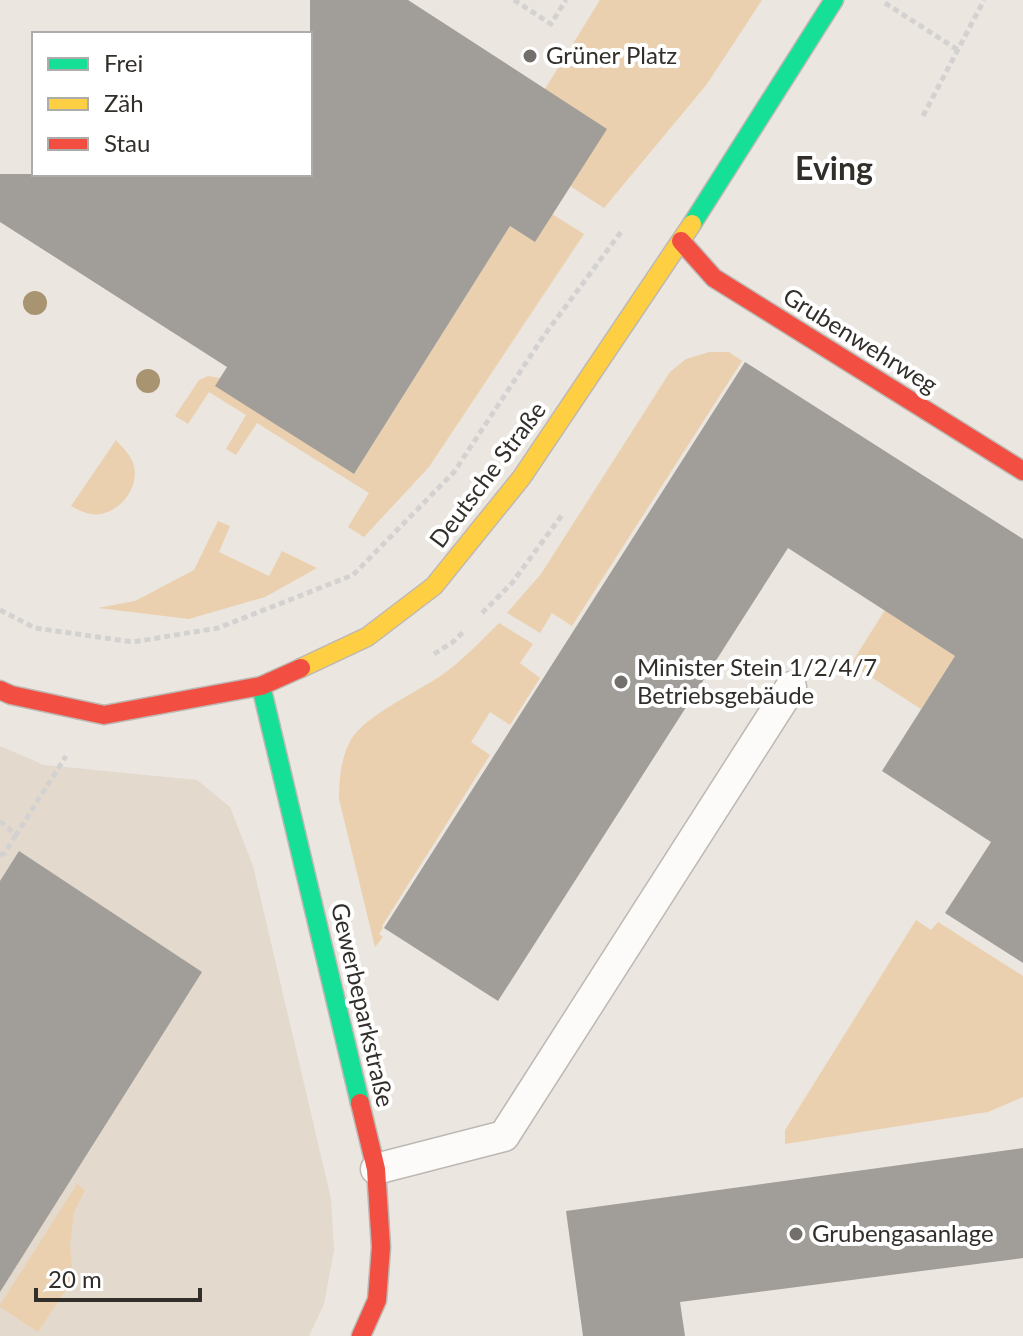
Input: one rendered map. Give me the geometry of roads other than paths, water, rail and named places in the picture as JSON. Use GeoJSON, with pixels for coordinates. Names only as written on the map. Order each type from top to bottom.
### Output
{"type":"FeatureCollection","features":[{"type":"Feature","properties":{"kind":"street","name":"Deutsche Straße"},"geometry":{"type":"LineString","coordinates":[[0,690],[104,715],[261,686],[367,637],[434,586],[522,477],[681,241],[834,0]]}},
{"type":"Feature","properties":{"kind":"street","name":"Grubenwehrweg"},"geometry":{"type":"LineString","coordinates":[[681,241],[714,278],[1023,471]]}},
{"type":"Feature","properties":{"kind":"street","name":"Gewerbeparkstraße"},"geometry":{"type":"LineString","coordinates":[[261,686],[376,1169],[381,1247],[377,1300],[361,1336]]}},
{"type":"Feature","properties":{"kind":"lane"},"geometry":{"type":"LineString","coordinates":[[376,1169],[504,1136],[791,687]]}},
{"type":"Feature","properties":{"kind":"place","name":"Grüner Platz"},"geometry":{"type":"Point","coordinates":[530,56]}},
{"type":"Feature","properties":{"kind":"place","name":"Minister Stein 1/2/4/7 Betriebsgebäude"},"geometry":{"type":"Point","coordinates":[621,682]}},
{"type":"Feature","properties":{"kind":"place","name":"Grubengasanlage"},"geometry":{"type":"Point","coordinates":[796,1234]}},
{"type":"Feature","properties":{"kind":"district","name":"Eving"},"geometry":{"type":"Point","coordinates":[834,169]}}]}
